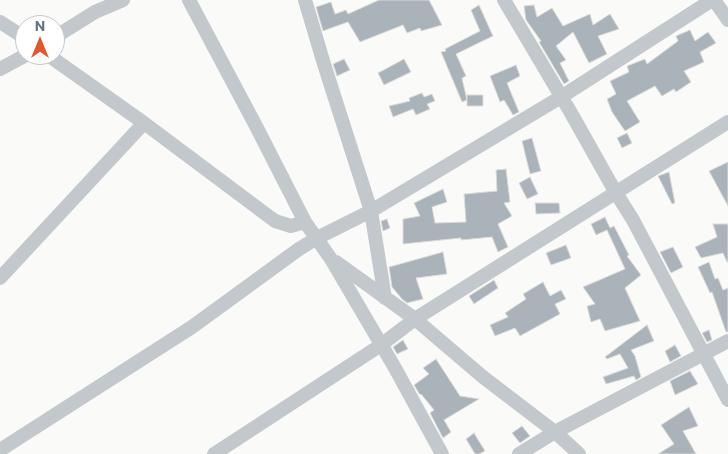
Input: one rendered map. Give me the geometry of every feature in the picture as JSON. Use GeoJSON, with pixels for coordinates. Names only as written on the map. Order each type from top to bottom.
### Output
{"type":"FeatureCollection","features":[{"type":"Feature","properties":{"kind":"street"},"geometry":{"type":"LineString","coordinates":[[65,31],[95,12],[123,0]]}},
{"type":"Feature","properties":{"kind":"street"},"geometry":{"type":"LineString","coordinates":[[189,0],[258,128],[305,222],[332,258],[442,454]]}},
{"type":"Feature","properties":{"kind":"street"},"geometry":{"type":"LineString","coordinates":[[305,0],[371,211],[386,298]]}},
{"type":"Feature","properties":{"kind":"street"},"geometry":{"type":"LineString","coordinates":[[504,0],[633,220],[728,400]]}},
{"type":"Feature","properties":{"kind":"street"},"geometry":{"type":"LineString","coordinates":[[0,450],[192,327],[317,238],[371,211],[561,97],[713,0],[728,20]]}},
{"type":"Feature","properties":{"kind":"street"},"geometry":{"type":"LineString","coordinates":[[0,22],[15,32]]}},
{"type":"Feature","properties":{"kind":"street"},"geometry":{"type":"LineString","coordinates":[[0,69],[15,61]]}},
{"type":"Feature","properties":{"kind":"street"},"geometry":{"type":"LineString","coordinates":[[62,65],[275,220],[291,226],[305,222]]}},
{"type":"Feature","properties":{"kind":"street"},"geometry":{"type":"LineString","coordinates":[[214,454],[381,345],[415,319],[728,122]]}},
{"type":"Feature","properties":{"kind":"street"},"geometry":{"type":"LineString","coordinates":[[0,278],[144,123]]}},
{"type":"Feature","properties":{"kind":"street"},"geometry":{"type":"LineString","coordinates":[[332,258],[415,319],[483,377],[554,432],[579,454]]}},
{"type":"Feature","properties":{"kind":"street"},"geometry":{"type":"LineString","coordinates":[[519,454],[554,432],[728,341]]}},
{"type":"Feature","properties":{"kind":"building"},"geometry":{"type":"Polygon","coordinates":[[[379,0],[429,0],[442,25],[421,31],[420,28],[407,33],[403,25],[360,42],[348,22],[323,31],[316,7],[331,2],[335,14],[346,10],[348,14],[379,0]]]}},
{"type":"Feature","properties":{"kind":"building"},"geometry":{"type":"Polygon","coordinates":[[[479,5],[493,36],[456,54],[466,76],[462,78],[467,100],[462,102],[441,52],[480,31],[471,10],[479,5]]]}},
{"type":"Feature","properties":{"kind":"building"},"geometry":{"type":"Polygon","coordinates":[[[534,5],[537,17],[552,8],[563,26],[590,14],[593,25],[610,14],[619,29],[598,36],[607,54],[589,63],[573,32],[556,46],[566,60],[560,63],[569,81],[564,84],[539,42],[541,41],[526,20],[524,6],[534,5]]]}},
{"type":"Feature","properties":{"kind":"building"},"geometry":{"type":"Polygon","coordinates":[[[690,30],[695,41],[708,32],[716,43],[700,52],[704,62],[684,71],[691,82],[676,92],[674,89],[662,96],[655,86],[627,101],[640,122],[625,131],[612,112],[607,99],[616,94],[610,81],[629,72],[627,66],[645,59],[647,64],[678,41],[676,36],[690,30]]]}},
{"type":"Feature","properties":{"kind":"building"},"geometry":{"type":"Polygon","coordinates":[[[344,59],[350,70],[337,76],[333,64],[344,59]]]}},
{"type":"Feature","properties":{"kind":"building"},"geometry":{"type":"Polygon","coordinates":[[[404,59],[411,72],[384,85],[378,73],[404,59]]]}},
{"type":"Feature","properties":{"kind":"building"},"geometry":{"type":"Polygon","coordinates":[[[516,65],[520,76],[507,83],[519,112],[513,115],[504,100],[500,102],[490,76],[516,65]]]}},
{"type":"Feature","properties":{"kind":"building"},"geometry":{"type":"Polygon","coordinates":[[[422,93],[424,97],[432,94],[435,101],[427,104],[430,109],[416,115],[413,109],[393,117],[389,106],[410,101],[409,98],[422,93]]]}},
{"type":"Feature","properties":{"kind":"building"},"geometry":{"type":"Polygon","coordinates":[[[467,95],[483,95],[483,106],[467,106],[467,95]]]}},
{"type":"Feature","properties":{"kind":"building"},"geometry":{"type":"Polygon","coordinates":[[[627,133],[632,143],[622,148],[617,138],[627,133]]]}},
{"type":"Feature","properties":{"kind":"building"},"geometry":{"type":"Polygon","coordinates":[[[532,138],[541,171],[530,174],[522,141],[532,138]]]}},
{"type":"Feature","properties":{"kind":"building"},"geometry":{"type":"Polygon","coordinates":[[[728,162],[728,206],[709,171],[728,162]]]}},
{"type":"Feature","properties":{"kind":"building"},"geometry":{"type":"Polygon","coordinates":[[[506,169],[510,202],[504,203],[512,216],[498,224],[508,247],[498,252],[492,237],[403,244],[403,219],[420,216],[414,203],[443,189],[447,202],[432,207],[435,223],[466,222],[464,194],[497,191],[496,170],[506,169]]]}},
{"type":"Feature","properties":{"kind":"building"},"geometry":{"type":"Polygon","coordinates":[[[669,172],[675,203],[672,204],[658,176],[669,172]]]}},
{"type":"Feature","properties":{"kind":"building"},"geometry":{"type":"Polygon","coordinates":[[[530,177],[538,194],[527,199],[519,183],[530,177]]]}},
{"type":"Feature","properties":{"kind":"building"},"geometry":{"type":"Polygon","coordinates":[[[535,203],[559,203],[560,213],[536,214],[535,203]]]}},
{"type":"Feature","properties":{"kind":"building"},"geometry":{"type":"Polygon","coordinates":[[[605,217],[610,228],[614,226],[629,255],[627,256],[641,275],[625,288],[640,321],[605,331],[600,319],[591,322],[587,306],[595,304],[583,287],[625,269],[607,230],[596,235],[591,224],[605,217]]]}},
{"type":"Feature","properties":{"kind":"building"},"geometry":{"type":"Polygon","coordinates":[[[387,219],[390,228],[383,231],[381,221],[387,219]]]}},
{"type":"Feature","properties":{"kind":"building"},"geometry":{"type":"Polygon","coordinates":[[[713,224],[728,224],[728,262],[723,253],[701,258],[695,247],[717,237],[713,224]]]}},
{"type":"Feature","properties":{"kind":"building"},"geometry":{"type":"Polygon","coordinates":[[[566,245],[571,258],[551,265],[546,253],[566,245]]]}},
{"type":"Feature","properties":{"kind":"building"},"geometry":{"type":"Polygon","coordinates":[[[673,247],[683,267],[671,273],[660,252],[673,247]]]}},
{"type":"Feature","properties":{"kind":"building"},"geometry":{"type":"Polygon","coordinates":[[[443,252],[447,274],[416,278],[423,299],[407,303],[392,287],[389,267],[443,252]]]}},
{"type":"Feature","properties":{"kind":"building"},"geometry":{"type":"Polygon","coordinates":[[[709,262],[715,279],[718,278],[723,290],[728,288],[728,332],[726,332],[712,292],[710,293],[698,267],[709,262]]]}},
{"type":"Feature","properties":{"kind":"building"},"geometry":{"type":"Polygon","coordinates":[[[494,280],[498,288],[474,304],[469,296],[494,280]]]}},
{"type":"Feature","properties":{"kind":"building"},"geometry":{"type":"Polygon","coordinates":[[[543,282],[550,296],[561,290],[566,299],[555,304],[560,314],[520,336],[515,328],[495,336],[490,325],[508,317],[505,313],[526,299],[523,294],[543,282]]]}},
{"type":"Feature","properties":{"kind":"building"},"geometry":{"type":"Polygon","coordinates":[[[647,325],[654,341],[631,350],[635,356],[641,377],[636,380],[634,376],[606,384],[603,377],[628,368],[620,354],[607,359],[605,357],[647,325]]]}},
{"type":"Feature","properties":{"kind":"building"},"geometry":{"type":"Polygon","coordinates":[[[709,330],[712,340],[707,342],[702,333],[709,330]]]}},
{"type":"Feature","properties":{"kind":"building"},"geometry":{"type":"Polygon","coordinates":[[[403,340],[408,349],[397,354],[393,347],[403,340]]]}},
{"type":"Feature","properties":{"kind":"building"},"geometry":{"type":"Polygon","coordinates":[[[675,345],[681,356],[670,362],[665,351],[675,345]]]}},
{"type":"Feature","properties":{"kind":"building"},"geometry":{"type":"Polygon","coordinates":[[[436,359],[460,396],[479,399],[444,420],[451,432],[443,438],[430,413],[434,410],[420,395],[414,385],[429,374],[423,368],[436,359]]]}},
{"type":"Feature","properties":{"kind":"building"},"geometry":{"type":"Polygon","coordinates":[[[690,371],[698,384],[675,395],[670,381],[690,371]]]}},
{"type":"Feature","properties":{"kind":"building"},"geometry":{"type":"Polygon","coordinates":[[[689,407],[698,426],[683,431],[696,454],[658,454],[674,444],[661,425],[689,407]]]}},
{"type":"Feature","properties":{"kind":"building"},"geometry":{"type":"Polygon","coordinates":[[[522,426],[530,436],[520,443],[512,433],[522,426]]]}},
{"type":"Feature","properties":{"kind":"building"},"geometry":{"type":"Polygon","coordinates":[[[474,433],[485,451],[479,454],[475,454],[466,439],[474,433]]]}}]}
